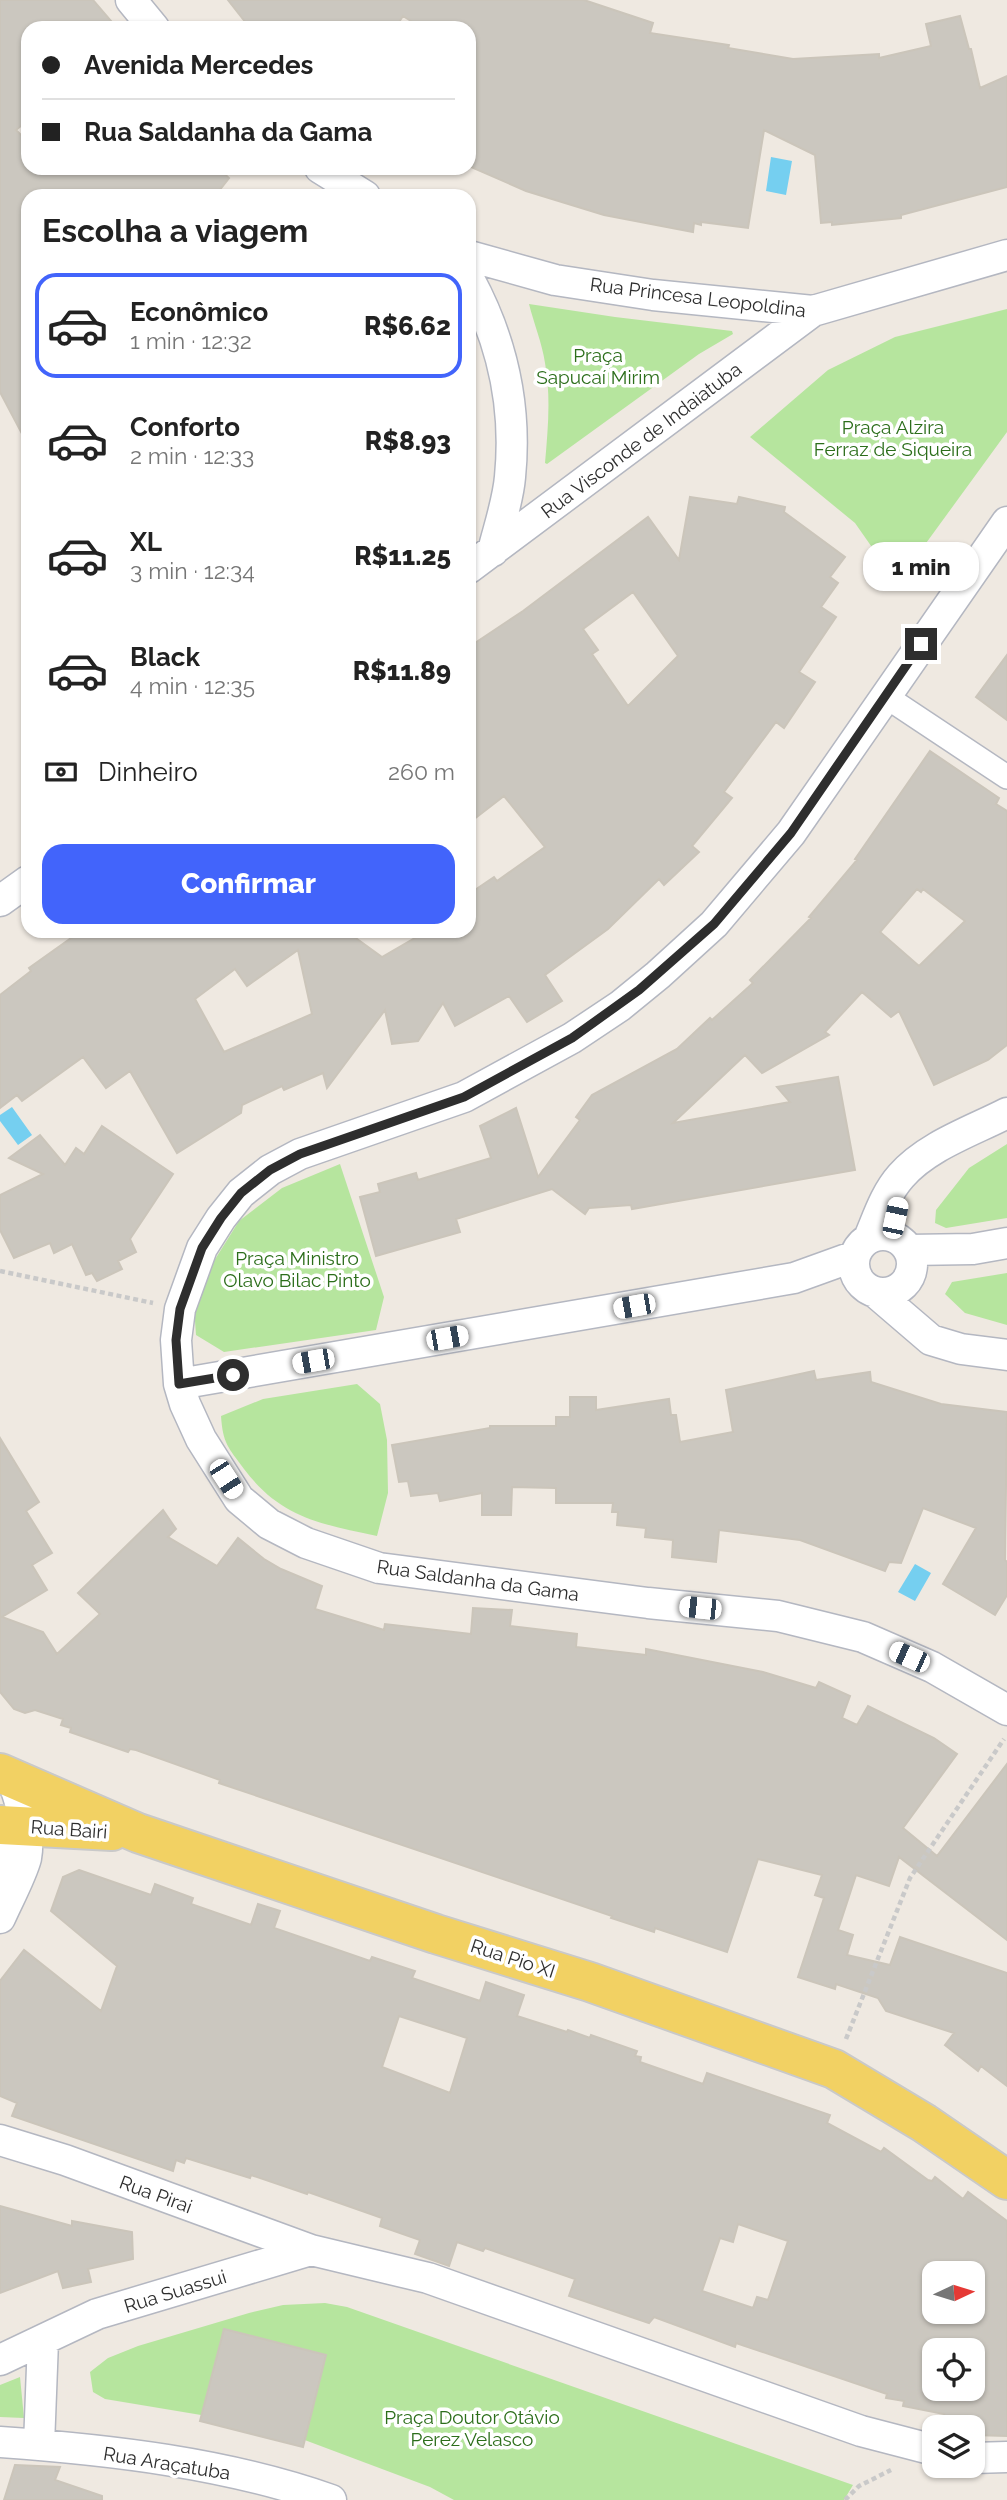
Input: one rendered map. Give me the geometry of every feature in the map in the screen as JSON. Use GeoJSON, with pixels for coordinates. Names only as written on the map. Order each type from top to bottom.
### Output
{"type":"FeatureCollection","features":[{"type":"Feature","properties":{"kind":"main road","name":"Rua Pio XI"},"geometry":{"type":"LineString","coordinates":[[6,1775],[138,1833],[436,1934],[603,1987],[834,2069],[924,2123],[1007,2180]]}},
{"type":"Feature","properties":{"kind":"main road","name":"Rua Bairi"},"geometry":{"type":"LineString","coordinates":[[8,1832],[138,1833]]}},
{"type":"Feature","properties":{"kind":"street"},"geometry":{"type":"LineString","coordinates":[[131,0],[148,21]]}},
{"type":"Feature","properties":{"kind":"street"},"geometry":{"type":"LineString","coordinates":[[331,175],[354,189]]}},
{"type":"Feature","properties":{"kind":"street","name":"Rua Princesa Leopoldina"},"geometry":{"type":"LineString","coordinates":[[476,258],[555,280],[653,295],[813,312],[1007,255]]}},
{"type":"Feature","properties":{"kind":"street"},"geometry":{"type":"LineString","coordinates":[[476,294],[495,336],[510,402],[510,479],[493,551]]}},
{"type":"Feature","properties":{"kind":"street","name":"Rua Visconde de Indaiatuba"},"geometry":{"type":"LineString","coordinates":[[476,563],[813,312]]}},
{"type":"Feature","properties":{"kind":"street","name":"Rua Saldanha da Gama"},"geometry":{"type":"LineString","coordinates":[[1007,522],[791,833],[714,924],[659,975],[620,1006],[572,1038],[464,1097],[300,1154],[270,1170],[241,1193],[202,1248],[180,1309],[176,1340],[179,1384],[185,1404],[201,1438],[239,1499],[269,1524],[306,1543],[379,1568],[648,1603],[778,1616],[863,1637],[932,1667],[1007,1710]]}},
{"type":"Feature","properties":{"kind":"street"},"geometry":{"type":"LineString","coordinates":[[885,696],[1007,777]]}},
{"type":"Feature","properties":{"kind":"street"},"geometry":{"type":"LineString","coordinates":[[0,901],[21,886]]}},
{"type":"Feature","properties":{"kind":"street"},"geometry":{"type":"LineString","coordinates":[[1007,1113],[939,1147],[901,1175],[884,1263],[931,1339],[961,1349],[1007,1355]]}},
{"type":"Feature","properties":{"kind":"street"},"geometry":{"type":"LineString","coordinates":[[179,1384],[1007,1243]]}},
{"type":"Feature","properties":{"kind":"street"},"geometry":{"type":"LineString","coordinates":[[0,1899],[2,1855],[8,1832],[21,1803],[6,1775]]}},
{"type":"Feature","properties":{"kind":"street"},"geometry":{"type":"LineString","coordinates":[[0,1918],[26,1858],[8,1832]]}},
{"type":"Feature","properties":{"kind":"street","name":"Rua Pirai"},"geometry":{"type":"LineString","coordinates":[[0,2140],[65,2160],[311,2250]]}},
{"type":"Feature","properties":{"kind":"street"},"geometry":{"type":"LineString","coordinates":[[311,2250],[428,2278],[861,2431],[922,2447]]}},
{"type":"Feature","properties":{"kind":"street","name":"Rua Suassui"},"geometry":{"type":"LineString","coordinates":[[0,2360],[97,2314],[311,2250]]}},
{"type":"Feature","properties":{"kind":"street"},"geometry":{"type":"LineString","coordinates":[[39,2445],[43,2341]]}},
{"type":"Feature","properties":{"kind":"street","name":"Rua Araçatuba"},"geometry":{"type":"LineString","coordinates":[[0,2442],[195,2465],[296,2488],[331,2500]]}},
{"type":"Feature","properties":{"kind":"street"},"geometry":{"type":"LineString","coordinates":[[985,2458],[1007,2457]]}},
{"type":"Feature","properties":{"kind":"path"},"geometry":{"type":"LineString","coordinates":[[0,1270],[180,1309]]}},
{"type":"Feature","properties":{"kind":"path"},"geometry":{"type":"LineString","coordinates":[[834,2069],[910,1878],[1007,1735]]}},
{"type":"Feature","properties":{"kind":"path"},"geometry":{"type":"LineString","coordinates":[[845,2500],[859,2486],[922,2455]]}},
{"type":"Feature","properties":{"kind":"green space","name":"Praça Sapucaí Mirim"},"geometry":{"type":"Polygon","coordinates":[[[529,304],[732,331],[733,334],[699,354],[547,464],[547,375],[529,304]]]}},
{"type":"Feature","properties":{"kind":"green space","name":"Praça Alzira Ferraz de Siqueira"},"geometry":{"type":"Polygon","coordinates":[[[1007,309],[1007,432],[897,583],[855,523],[750,437],[828,370],[895,337],[1007,309]]]}},
{"type":"Feature","properties":{"kind":"green space"},"geometry":{"type":"Polygon","coordinates":[[[1007,1144],[1007,1218],[946,1228],[935,1223],[936,1210],[969,1168],[1007,1144]]]}},
{"type":"Feature","properties":{"kind":"green space","name":"Praça Ministro Olavo Bilac Pinto"},"geometry":{"type":"Polygon","coordinates":[[[340,1164],[384,1297],[376,1330],[224,1352],[196,1335],[194,1306],[214,1261],[239,1221],[282,1188],[340,1164]]]}},
{"type":"Feature","properties":{"kind":"green space"},"geometry":{"type":"Polygon","coordinates":[[[1007,1273],[1007,1325],[965,1313],[945,1294],[952,1282],[1007,1273]]]}},
{"type":"Feature","properties":{"kind":"green space"},"geometry":{"type":"Polygon","coordinates":[[[357,1384],[380,1404],[387,1440],[388,1493],[377,1536],[320,1522],[288,1509],[258,1485],[244,1469],[227,1445],[222,1425],[221,1416],[263,1399],[357,1384]]]}},
{"type":"Feature","properties":{"kind":"green space","name":"Praça Doutor Otávio Perez Velasco"},"geometry":{"type":"Polygon","coordinates":[[[325,2303],[347,2307],[853,2485],[844,2500],[454,2500],[430,2487],[302,2439],[225,2419],[105,2399],[93,2392],[90,2372],[108,2358],[138,2346],[283,2305],[325,2303]]]}},
{"type":"Feature","properties":{"kind":"green space"},"geometry":{"type":"Polygon","coordinates":[[[20,2377],[24,2418],[0,2417],[0,2385],[20,2377]]]}},
{"type":"Feature","properties":{"kind":"water"},"geometry":{"type":"Polygon","coordinates":[[[771,157],[792,161],[786,195],[766,191],[771,157]]]}},
{"type":"Feature","properties":{"kind":"water"},"geometry":{"type":"Polygon","coordinates":[[[12,1107],[32,1135],[18,1145],[0,1121],[0,1115],[12,1107]]]}},
{"type":"Feature","properties":{"kind":"water"},"geometry":{"type":"Polygon","coordinates":[[[915,1564],[931,1573],[915,1601],[898,1592],[915,1564]]]}},
{"type":"Feature","properties":{"kind":"building"},"geometry":{"type":"Polygon","coordinates":[[[0,0],[93,0],[111,21],[21,21],[21,126],[16,130],[21,135],[21,175],[226,175],[229,178],[220,189],[21,189],[21,432],[0,392],[0,0]]]}},
{"type":"Feature","properties":{"kind":"building"},"geometry":{"type":"Polygon","coordinates":[[[228,0],[584,0],[653,23],[650,33],[729,45],[728,48],[793,59],[879,54],[879,58],[931,46],[926,24],[960,16],[980,88],[1007,76],[1007,187],[901,215],[901,218],[832,225],[832,222],[821,223],[815,155],[764,130],[748,228],[701,222],[701,225],[694,223],[693,232],[604,215],[526,191],[476,169],[476,21],[411,21],[403,16],[400,21],[244,21],[228,0]]]}},
{"type":"Feature","properties":{"kind":"building"},"geometry":{"type":"Polygon","coordinates":[[[690,497],[737,504],[739,497],[785,507],[784,512],[845,557],[830,577],[838,583],[821,607],[836,617],[799,672],[815,682],[784,728],[776,722],[724,792],[732,798],[692,846],[699,852],[664,885],[659,879],[608,929],[545,975],[562,1001],[527,1022],[509,996],[455,1026],[443,1003],[418,1041],[392,1044],[385,1010],[327,1088],[323,1073],[284,1090],[282,1086],[242,1105],[241,1113],[177,1153],[130,1071],[106,1088],[83,1057],[22,1101],[17,1095],[0,1108],[0,995],[31,971],[29,968],[71,938],[356,938],[382,957],[415,938],[476,938],[476,889],[494,877],[497,881],[545,847],[504,796],[476,818],[476,642],[523,611],[648,517],[679,560],[690,497]],[[633,592],[583,629],[598,650],[592,654],[628,706],[678,656],[633,592]],[[298,950],[247,986],[235,969],[195,999],[224,1052],[312,1014],[298,950]]]}},
{"type":"Feature","properties":{"kind":"building"},"geometry":{"type":"Polygon","coordinates":[[[1007,655],[1007,720],[976,697],[1007,655]]]}},
{"type":"Feature","properties":{"kind":"building"},"geometry":{"type":"Polygon","coordinates":[[[930,751],[999,798],[996,804],[1007,811],[1007,1045],[988,1060],[934,1085],[899,1011],[891,1017],[862,992],[825,1032],[829,1035],[762,1073],[745,1055],[673,1123],[790,1102],[777,1087],[838,1077],[855,1170],[632,1209],[631,1205],[589,1208],[585,1214],[552,1189],[456,1219],[460,1232],[376,1256],[360,1197],[380,1192],[378,1184],[416,1173],[418,1180],[491,1158],[480,1126],[516,1108],[538,1177],[580,1120],[576,1117],[592,1095],[677,1049],[710,1018],[712,1020],[753,983],[750,980],[811,918],[809,917],[857,860],[855,859],[930,751]],[[917,889],[880,932],[919,966],[965,921],[923,889],[921,892],[917,889]]]}},
{"type":"Feature","properties":{"kind":"building"},"geometry":{"type":"Polygon","coordinates":[[[102,1126],[173,1174],[130,1239],[136,1252],[118,1261],[122,1269],[97,1281],[92,1273],[86,1275],[72,1244],[54,1253],[50,1243],[14,1258],[0,1230],[0,1195],[43,1174],[9,1158],[40,1135],[65,1165],[76,1148],[84,1154],[102,1126]]]}},
{"type":"Feature","properties":{"kind":"building"},"geometry":{"type":"Polygon","coordinates":[[[814,1371],[816,1380],[870,1372],[871,1382],[941,1404],[1007,1412],[1007,1595],[995,1615],[943,1584],[976,1528],[923,1508],[901,1563],[889,1562],[885,1571],[800,1540],[719,1530],[716,1562],[672,1557],[673,1540],[645,1537],[646,1528],[617,1525],[618,1512],[612,1512],[613,1503],[556,1503],[556,1488],[512,1487],[511,1515],[482,1515],[482,1493],[440,1501],[438,1493],[411,1496],[408,1481],[399,1482],[392,1445],[490,1426],[556,1426],[556,1417],[570,1417],[570,1397],[596,1397],[596,1410],[669,1399],[671,1415],[676,1415],[680,1442],[733,1432],[726,1390],[814,1371]]]}},
{"type":"Feature","properties":{"kind":"building"},"geometry":{"type":"Polygon","coordinates":[[[0,1438],[39,1502],[26,1511],[52,1553],[32,1565],[47,1590],[2,1617],[43,1632],[57,1654],[100,1614],[78,1593],[163,1510],[176,1529],[168,1537],[217,1566],[238,1538],[281,1569],[322,1586],[315,1609],[384,1630],[385,1624],[471,1634],[473,1608],[512,1610],[510,1626],[577,1634],[576,1647],[646,1655],[646,1649],[763,1672],[816,1688],[819,1682],[850,1696],[842,1718],[857,1725],[868,1706],[934,1738],[957,1754],[903,1828],[937,1856],[1007,1764],[1007,1940],[899,1857],[889,1886],[856,1875],[838,1930],[853,1935],[847,1955],[890,1965],[900,1937],[1007,1973],[1007,2086],[981,2066],[978,2071],[945,2045],[954,2033],[886,2011],[878,1998],[836,1984],[835,1989],[798,1977],[824,1898],[815,1895],[822,1875],[758,1859],[727,1952],[655,1928],[654,1932],[611,1918],[612,1916],[219,1783],[220,1780],[136,1750],[130,1749],[128,1752],[70,1732],[71,1728],[61,1725],[63,1719],[35,1710],[25,1713],[14,1709],[0,1692],[0,1438]]]}},
{"type":"Feature","properties":{"kind":"building"},"geometry":{"type":"Polygon","coordinates":[[[79,1870],[151,1895],[155,1884],[193,1898],[191,1904],[251,1925],[258,1904],[280,1911],[274,1928],[370,1961],[372,1957],[415,1971],[412,1978],[480,2001],[486,1982],[524,1995],[517,2016],[590,2038],[591,2035],[637,2051],[635,2056],[641,2057],[640,2062],[703,2084],[707,2073],[830,2115],[827,2123],[881,2152],[884,2148],[928,2180],[932,2181],[935,2177],[963,2199],[968,2192],[1007,2221],[1007,2436],[985,2435],[985,2415],[944,2415],[903,2406],[904,2401],[886,2398],[887,2394],[736,2343],[735,2347],[654,2317],[649,2323],[569,2296],[575,2279],[485,2248],[483,2251],[457,2242],[449,2266],[415,2254],[420,2240],[380,2226],[382,2218],[308,2192],[307,2194],[251,2175],[250,2178],[186,2158],[184,2163],[176,2160],[173,2171],[12,2116],[17,2103],[0,2096],[0,1981],[24,1950],[101,2011],[117,1966],[51,1911],[63,1877],[79,1870]],[[399,2016],[382,2067],[450,2093],[467,2038],[399,2016]],[[738,2224],[733,2242],[720,2238],[702,2291],[753,2308],[757,2297],[768,2300],[788,2241],[738,2224]]]}},
{"type":"Feature","properties":{"kind":"building"},"geometry":{"type":"Polygon","coordinates":[[[0,2206],[72,2226],[72,2221],[132,2232],[133,2259],[88,2269],[91,2282],[63,2288],[58,2271],[0,2293],[0,2206]]]}},
{"type":"Feature","properties":{"kind":"building"},"geometry":{"type":"Polygon","coordinates":[[[224,2329],[326,2355],[303,2447],[200,2421],[224,2329]]]}},
{"type":"Feature","properties":{"kind":"building"},"geometry":{"type":"Polygon","coordinates":[[[15,2465],[60,2467],[55,2480],[102,2496],[102,2500],[4,2500],[15,2465]]]}},
{"type":"Feature","properties":{"kind":"route"},"geometry":{"type":"LineString","coordinates":[[233,1375],[179,1384],[176,1340],[180,1309],[202,1248],[241,1193],[270,1170],[300,1154],[464,1097],[572,1038],[620,1006],[659,975],[714,924],[791,833],[921,644]]}}]}
